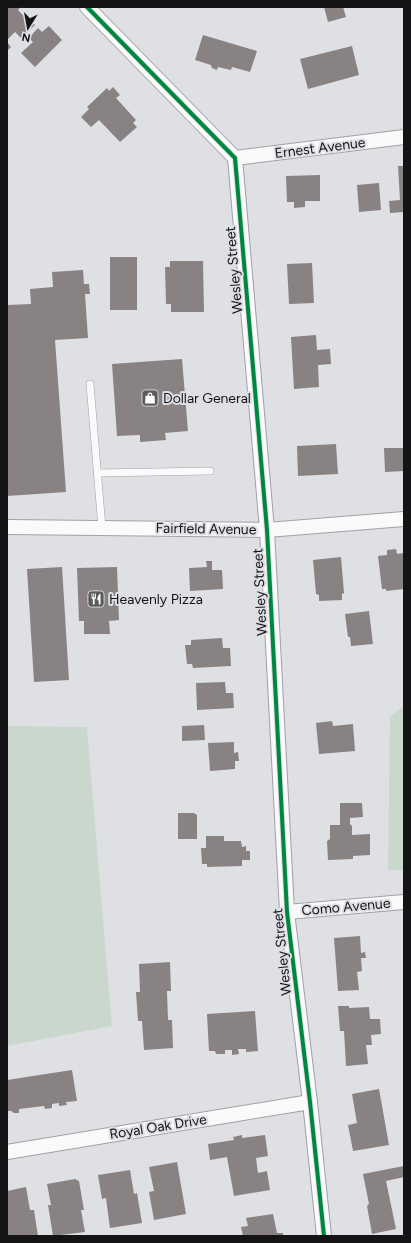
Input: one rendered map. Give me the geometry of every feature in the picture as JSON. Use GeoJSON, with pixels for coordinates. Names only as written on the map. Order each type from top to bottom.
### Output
{"type":"FeatureCollection","features":[{"type":"Feature","properties":{"kind":"street"},"geometry":{"type":"LineString","coordinates":[[87,7],[235,158]]}},
{"type":"Feature","properties":{"kind":"street","name":"Ernest Avenue"},"geometry":{"type":"LineString","coordinates":[[235,158],[404,137]]}},
{"type":"Feature","properties":{"kind":"street","name":"Wesley Street"},"geometry":{"type":"LineString","coordinates":[[235,158],[268,530],[287,912],[310,1102],[324,1236]]}},
{"type":"Feature","properties":{"kind":"street","name":"Fairfield Avenue"},"geometry":{"type":"LineString","coordinates":[[7,527],[268,530],[404,519]]}},
{"type":"Feature","properties":{"kind":"street","name":"Como Avenue"},"geometry":{"type":"LineString","coordinates":[[287,912],[404,902]]}},
{"type":"Feature","properties":{"kind":"street","name":"Royal Oak Drive"},"geometry":{"type":"LineString","coordinates":[[7,1152],[310,1102]]}},
{"type":"Feature","properties":{"kind":"lane"},"geometry":{"type":"LineString","coordinates":[[90,384],[102,528]]}},
{"type":"Feature","properties":{"kind":"lane"},"geometry":{"type":"LineString","coordinates":[[98,473],[210,472]]}},
{"type":"Feature","properties":{"kind":"shaded area"},"geometry":{"type":"Polygon","coordinates":[[[404,706],[404,870],[388,870],[390,717],[404,706]]]}},
{"type":"Feature","properties":{"kind":"shaded area"},"geometry":{"type":"Polygon","coordinates":[[[7,726],[87,727],[112,1026],[7,1046],[7,726]]]}},
{"type":"Feature","properties":{"kind":"building"},"geometry":{"type":"Polygon","coordinates":[[[7,7],[21,7],[18,10],[28,21],[30,19],[35,25],[21,38],[15,32],[7,40],[7,7]]]}},
{"type":"Feature","properties":{"kind":"building"},"geometry":{"type":"Polygon","coordinates":[[[324,7],[343,7],[346,17],[328,22],[324,7]]]}},
{"type":"Feature","properties":{"kind":"building"},"geometry":{"type":"Polygon","coordinates":[[[49,26],[62,40],[35,67],[21,53],[33,42],[29,38],[38,28],[42,32],[49,26]]]}},
{"type":"Feature","properties":{"kind":"building"},"geometry":{"type":"Polygon","coordinates":[[[203,35],[257,51],[250,72],[232,67],[231,70],[218,67],[217,70],[212,68],[211,65],[195,60],[203,35]]]}},
{"type":"Feature","properties":{"kind":"building"},"geometry":{"type":"Polygon","coordinates":[[[7,42],[11,47],[7,51],[7,42]]]}},
{"type":"Feature","properties":{"kind":"building"},"geometry":{"type":"Polygon","coordinates":[[[352,46],[359,75],[308,89],[300,59],[352,46]]]}},
{"type":"Feature","properties":{"kind":"building"},"geometry":{"type":"Polygon","coordinates":[[[113,87],[120,95],[116,98],[136,120],[133,123],[137,127],[120,142],[99,120],[91,127],[81,117],[89,109],[87,107],[107,88],[109,91],[113,87]]]}},
{"type":"Feature","properties":{"kind":"building"},"geometry":{"type":"Polygon","coordinates":[[[398,166],[404,166],[404,212],[390,213],[389,201],[400,200],[398,166]]]}},
{"type":"Feature","properties":{"kind":"building"},"geometry":{"type":"Polygon","coordinates":[[[320,175],[320,201],[305,201],[305,207],[294,208],[294,202],[287,202],[286,176],[320,175]]]}},
{"type":"Feature","properties":{"kind":"building"},"geometry":{"type":"Polygon","coordinates":[[[379,183],[381,210],[359,212],[357,185],[379,183]]]}},
{"type":"Feature","properties":{"kind":"building"},"geometry":{"type":"Polygon","coordinates":[[[110,257],[137,257],[137,310],[110,310],[110,257]]]}},
{"type":"Feature","properties":{"kind":"building"},"geometry":{"type":"Polygon","coordinates":[[[170,261],[203,261],[204,312],[171,312],[171,304],[166,304],[165,267],[170,267],[170,261]]]}},
{"type":"Feature","properties":{"kind":"building"},"geometry":{"type":"Polygon","coordinates":[[[312,263],[314,303],[289,304],[287,264],[312,263]]]}},
{"type":"Feature","properties":{"kind":"building"},"geometry":{"type":"Polygon","coordinates":[[[83,270],[84,284],[89,284],[90,294],[85,294],[88,338],[55,340],[66,492],[7,496],[7,305],[31,304],[30,289],[53,287],[52,272],[83,270]]]}},
{"type":"Feature","properties":{"kind":"building"},"geometry":{"type":"Polygon","coordinates":[[[316,335],[317,350],[330,349],[331,364],[318,365],[319,387],[294,389],[291,337],[316,335]]]}},
{"type":"Feature","properties":{"kind":"building","name":"Dollar General"},"geometry":{"type":"Polygon","coordinates":[[[182,359],[188,431],[165,433],[166,440],[140,442],[140,435],[117,436],[112,364],[182,359]]]}},
{"type":"Feature","properties":{"kind":"building"},"geometry":{"type":"Polygon","coordinates":[[[336,444],[338,474],[298,476],[297,446],[336,444]]]}},
{"type":"Feature","properties":{"kind":"building"},"geometry":{"type":"Polygon","coordinates":[[[384,448],[404,448],[404,471],[385,472],[384,448]]]}},
{"type":"Feature","properties":{"kind":"building"},"geometry":{"type":"Polygon","coordinates":[[[396,549],[397,554],[403,553],[404,589],[386,591],[386,589],[382,589],[378,556],[387,555],[387,550],[396,549]]]}},
{"type":"Feature","properties":{"kind":"building"},"geometry":{"type":"Polygon","coordinates":[[[341,557],[344,593],[342,594],[342,600],[319,601],[319,595],[316,594],[313,560],[341,557]]]}},
{"type":"Feature","properties":{"kind":"building"},"geometry":{"type":"Polygon","coordinates":[[[206,561],[212,561],[212,570],[222,570],[223,589],[190,591],[189,568],[207,567],[206,561]]]}},
{"type":"Feature","properties":{"kind":"building"},"geometry":{"type":"Polygon","coordinates":[[[62,567],[69,680],[34,682],[27,569],[62,567]]]}},
{"type":"Feature","properties":{"kind":"building"},"geometry":{"type":"Polygon","coordinates":[[[117,567],[119,620],[109,621],[110,634],[84,634],[84,621],[79,621],[77,568],[117,567]]]}},
{"type":"Feature","properties":{"kind":"building"},"geometry":{"type":"Polygon","coordinates":[[[369,611],[373,644],[351,646],[350,637],[348,637],[345,614],[369,611]]]}},
{"type":"Feature","properties":{"kind":"building"},"geometry":{"type":"Polygon","coordinates":[[[222,638],[223,648],[230,648],[231,666],[193,668],[192,664],[187,664],[185,645],[191,645],[191,640],[222,638]]]}},
{"type":"Feature","properties":{"kind":"building"},"geometry":{"type":"Polygon","coordinates":[[[225,682],[226,693],[233,693],[234,708],[197,710],[196,683],[225,682]]]}},
{"type":"Feature","properties":{"kind":"building"},"geometry":{"type":"Polygon","coordinates":[[[332,721],[333,726],[353,724],[355,751],[319,754],[316,723],[332,721]]]}},
{"type":"Feature","properties":{"kind":"building"},"geometry":{"type":"Polygon","coordinates":[[[204,725],[205,740],[182,741],[182,726],[204,725]]]}},
{"type":"Feature","properties":{"kind":"building"},"geometry":{"type":"Polygon","coordinates":[[[234,742],[234,753],[238,752],[239,761],[235,761],[235,769],[210,771],[208,743],[234,742]]]}},
{"type":"Feature","properties":{"kind":"building"},"geometry":{"type":"Polygon","coordinates":[[[340,803],[362,803],[363,817],[350,818],[350,824],[352,826],[352,835],[370,834],[370,855],[353,856],[353,859],[328,860],[327,841],[330,839],[330,825],[340,825],[340,803]]]}},
{"type":"Feature","properties":{"kind":"building"},"geometry":{"type":"Polygon","coordinates":[[[178,813],[194,813],[197,815],[197,839],[178,839],[178,813]]]}},
{"type":"Feature","properties":{"kind":"building"},"geometry":{"type":"Polygon","coordinates":[[[206,836],[224,836],[224,841],[241,841],[242,847],[246,846],[246,851],[250,851],[250,860],[242,860],[242,866],[207,867],[207,864],[202,864],[201,848],[206,848],[206,836]]]}},
{"type":"Feature","properties":{"kind":"building"},"geometry":{"type":"Polygon","coordinates":[[[360,936],[361,953],[365,952],[366,958],[361,958],[362,971],[357,972],[359,990],[338,991],[334,938],[360,936]]]}},
{"type":"Feature","properties":{"kind":"building"},"geometry":{"type":"Polygon","coordinates":[[[170,962],[171,991],[167,991],[168,1020],[172,1020],[173,1048],[144,1050],[142,1021],[138,1021],[136,992],[140,992],[139,964],[170,962]]]}},
{"type":"Feature","properties":{"kind":"building"},"geometry":{"type":"Polygon","coordinates":[[[338,1006],[349,1006],[349,1008],[369,1007],[370,1019],[380,1019],[381,1034],[371,1035],[372,1045],[366,1045],[368,1064],[346,1066],[344,1031],[340,1031],[338,1006]]]}},
{"type":"Feature","properties":{"kind":"building"},"geometry":{"type":"Polygon","coordinates":[[[255,1011],[258,1051],[246,1052],[246,1049],[238,1049],[239,1054],[232,1055],[232,1050],[225,1050],[225,1054],[216,1054],[215,1051],[209,1051],[207,1014],[255,1011]]]}},
{"type":"Feature","properties":{"kind":"building"},"geometry":{"type":"Polygon","coordinates":[[[72,1070],[77,1101],[66,1102],[67,1105],[59,1106],[59,1103],[52,1104],[52,1108],[45,1109],[44,1106],[19,1109],[19,1113],[7,1111],[7,1080],[72,1070]]]}},
{"type":"Feature","properties":{"kind":"building"},"geometry":{"type":"Polygon","coordinates":[[[379,1089],[389,1145],[353,1151],[348,1125],[357,1123],[352,1094],[379,1089]]]}},
{"type":"Feature","properties":{"kind":"building"},"geometry":{"type":"Polygon","coordinates":[[[242,1135],[242,1138],[265,1135],[268,1156],[256,1158],[258,1173],[267,1171],[270,1190],[234,1196],[227,1157],[210,1160],[208,1144],[234,1140],[233,1137],[242,1135]]]}},
{"type":"Feature","properties":{"kind":"building"},"geometry":{"type":"Polygon","coordinates":[[[177,1162],[186,1214],[154,1220],[149,1192],[154,1191],[149,1167],[177,1162]]]}},
{"type":"Feature","properties":{"kind":"building"},"geometry":{"type":"Polygon","coordinates":[[[404,1166],[404,1177],[386,1181],[396,1229],[372,1234],[367,1206],[369,1204],[363,1174],[404,1166]]]}},
{"type":"Feature","properties":{"kind":"building"},"geometry":{"type":"Polygon","coordinates":[[[130,1170],[134,1194],[137,1193],[142,1223],[110,1228],[106,1198],[102,1199],[98,1175],[130,1170]]]}},
{"type":"Feature","properties":{"kind":"building"},"geometry":{"type":"Polygon","coordinates":[[[75,1179],[79,1181],[84,1210],[81,1210],[85,1232],[53,1236],[48,1205],[51,1205],[47,1184],[75,1179]]]}},
{"type":"Feature","properties":{"kind":"building"},"geometry":{"type":"Polygon","coordinates":[[[26,1187],[30,1210],[34,1210],[38,1236],[7,1236],[7,1191],[26,1187]]]}},
{"type":"Feature","properties":{"kind":"building"},"geometry":{"type":"Polygon","coordinates":[[[273,1214],[277,1233],[283,1233],[283,1236],[243,1236],[241,1227],[248,1226],[246,1218],[273,1214]]]}},
{"type":"Feature","properties":{"kind":"cycle path"},"geometry":{"type":"LineString","coordinates":[[87,7],[235,158],[267,530],[287,912],[310,1102],[324,1236]]}},
{"type":"Feature","properties":{"kind":"place","name":"Dollar General"},"geometry":{"type":"Point","coordinates":[150,398]}},
{"type":"Feature","properties":{"kind":"place","name":"Heavenly Pizza"},"geometry":{"type":"Point","coordinates":[96,599]}}]}
